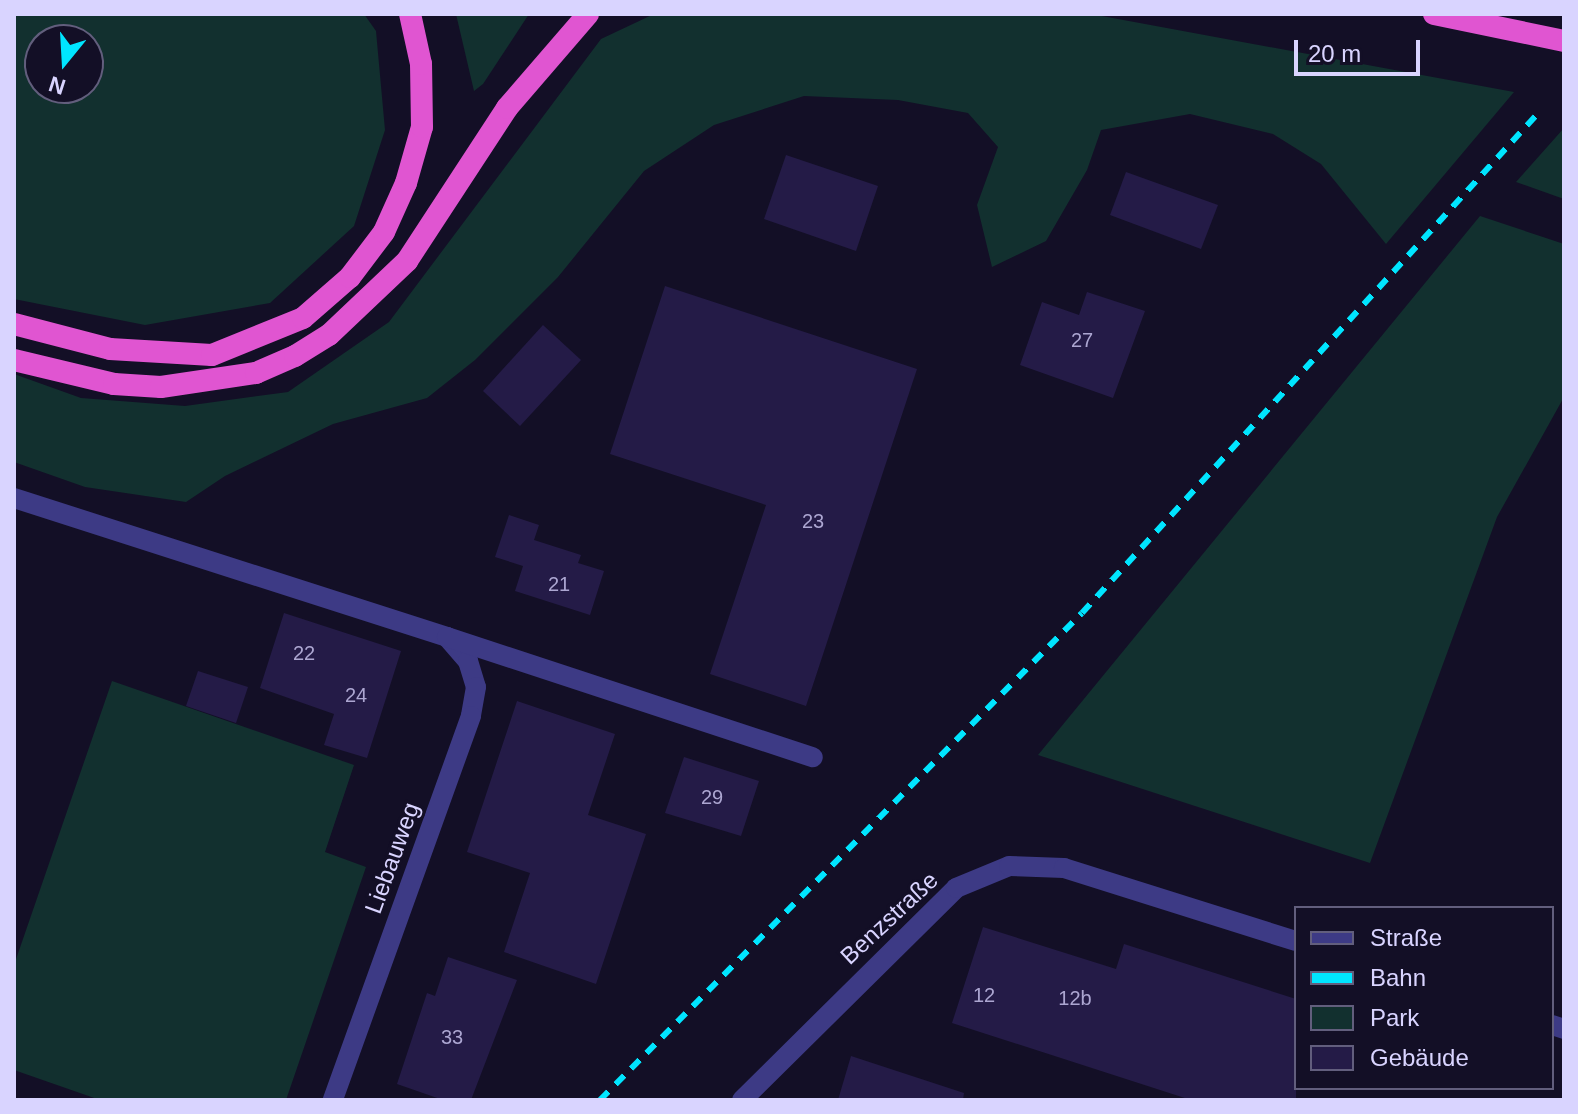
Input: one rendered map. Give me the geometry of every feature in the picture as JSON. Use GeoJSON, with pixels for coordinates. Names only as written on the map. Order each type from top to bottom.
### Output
{"type":"FeatureCollection","features":[{"type":"Feature","properties":{"kind":"highway"},"geometry":{"type":"LineString","coordinates":[[14,324],[110,349],[212,355],[303,318],[350,277],[384,232],[406,183],[422,127],[421,64],[410,14]]}},
{"type":"Feature","properties":{"kind":"highway"},"geometry":{"type":"LineString","coordinates":[[14,360],[114,384],[161,387],[256,373],[295,356],[329,335],[407,261],[507,108],[588,14]]}},
{"type":"Feature","properties":{"kind":"highway"},"geometry":{"type":"LineString","coordinates":[[1426,14],[1564,41]]}},
{"type":"Feature","properties":{"kind":"street"},"geometry":{"type":"LineString","coordinates":[[14,498],[813,757]]}},
{"type":"Feature","properties":{"kind":"street","name":"Liebauweg"},"geometry":{"type":"LineString","coordinates":[[333,1100],[471,716],[476,687],[468,661],[447,637]]}},
{"type":"Feature","properties":{"kind":"street","name":"Benzstraße"},"geometry":{"type":"LineString","coordinates":[[742,1100],[956,888],[1009,866],[1064,868],[1294,940]]}},
{"type":"Feature","properties":{"kind":"green space"},"geometry":{"type":"Polygon","coordinates":[[[14,14],[364,14],[376,31],[385,130],[354,226],[270,303],[145,325],[14,299],[14,14]]]}},
{"type":"Feature","properties":{"kind":"green space"},"geometry":{"type":"Polygon","coordinates":[[[456,14],[529,14],[483,84],[474,91],[456,14]]]}},
{"type":"Feature","properties":{"kind":"green space"},"geometry":{"type":"Polygon","coordinates":[[[654,14],[1091,14],[1514,92],[1386,244],[1321,164],[1273,134],[1190,114],[1101,130],[1087,170],[1046,241],[992,267],[977,205],[998,147],[968,113],[898,100],[804,96],[714,125],[644,171],[558,277],[475,360],[427,398],[333,424],[225,476],[186,502],[85,487],[14,462],[14,374],[81,398],[185,406],[288,392],[389,322],[601,39],[654,14]]]}},
{"type":"Feature","properties":{"kind":"green space"},"geometry":{"type":"Polygon","coordinates":[[[1564,128],[1564,199],[1516,182],[1564,128]]]}},
{"type":"Feature","properties":{"kind":"green space"},"geometry":{"type":"Polygon","coordinates":[[[1480,216],[1564,244],[1564,397],[1497,517],[1370,863],[1038,755],[1480,216]]]}},
{"type":"Feature","properties":{"kind":"green space"},"geometry":{"type":"Polygon","coordinates":[[[112,681],[354,765],[325,852],[366,867],[286,1100],[100,1100],[14,1070],[14,965],[112,681]]]}},
{"type":"Feature","properties":{"kind":"building"},"geometry":{"type":"Polygon","coordinates":[[[786,155],[878,186],[856,251],[764,219],[786,155]]]}},
{"type":"Feature","properties":{"kind":"building"},"geometry":{"type":"Polygon","coordinates":[[[1126,172],[1218,205],[1201,249],[1110,215],[1126,172]]]}},
{"type":"Feature","properties":{"kind":"building"},"geometry":{"type":"Polygon","coordinates":[[[665,286],[917,369],[806,706],[710,674],[766,505],[610,454],[665,286]]]}},
{"type":"Feature","properties":{"kind":"building"},"geometry":{"type":"Polygon","coordinates":[[[1087,292],[1145,311],[1113,398],[1020,365],[1042,302],[1079,315],[1087,292]]]}},
{"type":"Feature","properties":{"kind":"building"},"geometry":{"type":"Polygon","coordinates":[[[543,325],[581,360],[520,426],[483,391],[543,325]]]}},
{"type":"Feature","properties":{"kind":"building"},"geometry":{"type":"Polygon","coordinates":[[[509,515],[539,525],[534,540],[581,555],[578,563],[604,571],[590,615],[515,591],[523,566],[495,557],[509,515]]]}},
{"type":"Feature","properties":{"kind":"building"},"geometry":{"type":"Polygon","coordinates":[[[284,613],[401,651],[367,758],[324,745],[334,714],[260,688],[284,613]]]}},
{"type":"Feature","properties":{"kind":"building"},"geometry":{"type":"Polygon","coordinates":[[[198,671],[248,687],[236,723],[186,706],[198,671]]]}},
{"type":"Feature","properties":{"kind":"building"},"geometry":{"type":"Polygon","coordinates":[[[517,701],[615,734],[588,815],[646,834],[596,984],[504,952],[530,873],[467,852],[517,701]]]}},
{"type":"Feature","properties":{"kind":"building"},"geometry":{"type":"Polygon","coordinates":[[[684,757],[759,781],[741,836],[665,813],[684,757]]]}},
{"type":"Feature","properties":{"kind":"building"},"geometry":{"type":"Polygon","coordinates":[[[983,927],[1116,969],[1124,944],[1294,998],[1296,1100],[1191,1100],[952,1023],[983,927]]]}},
{"type":"Feature","properties":{"kind":"building"},"geometry":{"type":"Polygon","coordinates":[[[448,957],[517,980],[471,1100],[443,1100],[397,1084],[427,993],[435,996],[448,957]]]}},
{"type":"Feature","properties":{"kind":"building"},"geometry":{"type":"Polygon","coordinates":[[[851,1056],[964,1093],[963,1100],[838,1100],[851,1056]]]}},
{"type":"Feature","properties":{"kind":"railway"},"geometry":{"type":"LineString","coordinates":[[600,1100],[1082,613],[1540,111]]}}]}
